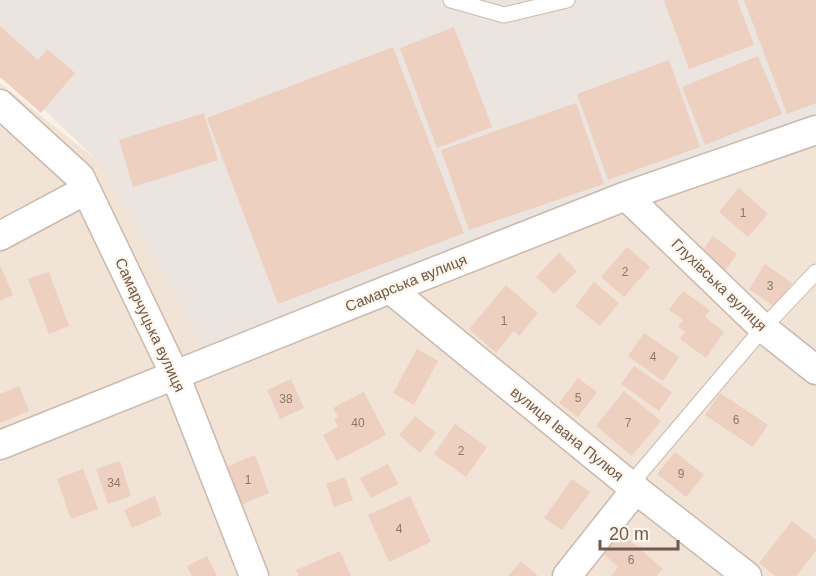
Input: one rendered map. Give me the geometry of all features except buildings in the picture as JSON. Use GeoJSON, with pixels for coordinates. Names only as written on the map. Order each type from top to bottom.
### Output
{"type":"FeatureCollection","features":[{"type":"Feature","properties":{"kind":"street","name":"Самарчуцька вулиця"},"geometry":{"type":"LineString","coordinates":[[0,105],[80,177],[175,375],[254,576]]}},
{"type":"Feature","properties":{"kind":"street","name":"Самарська вулиця"},"geometry":{"type":"LineString","coordinates":[[0,445],[626,196],[816,130]]}},
{"type":"Feature","properties":{"kind":"street"},"geometry":{"type":"LineString","coordinates":[[0,236],[86,190]]}},
{"type":"Feature","properties":{"kind":"street","name":"Глухівська вулиця"},"geometry":{"type":"LineString","coordinates":[[626,196],[763,328],[816,370]]}},
{"type":"Feature","properties":{"kind":"street","name":"вулиця Івана Пулюя"},"geometry":{"type":"LineString","coordinates":[[390,289],[633,487],[747,576]]}},
{"type":"Feature","properties":{"kind":"street"},"geometry":{"type":"LineString","coordinates":[[567,576],[633,487]]}},
{"type":"Feature","properties":{"kind":"lane"},"geometry":{"type":"LineString","coordinates":[[451,0],[504,15],[567,0]]}},
{"type":"Feature","properties":{"kind":"lane"},"geometry":{"type":"LineString","coordinates":[[633,487],[763,328],[816,272]]}},
{"type":"Feature","properties":{"kind":"shaded area"},"geometry":{"type":"Polygon","coordinates":[[[0,0],[816,0],[816,120],[204,349],[103,166],[0,67],[0,0]]]}},
{"type":"Feature","properties":{"kind":"shaded area"},"geometry":{"type":"Polygon","coordinates":[[[0,83],[103,165],[205,349],[816,120],[816,576],[0,576],[0,83]]]}}]}
